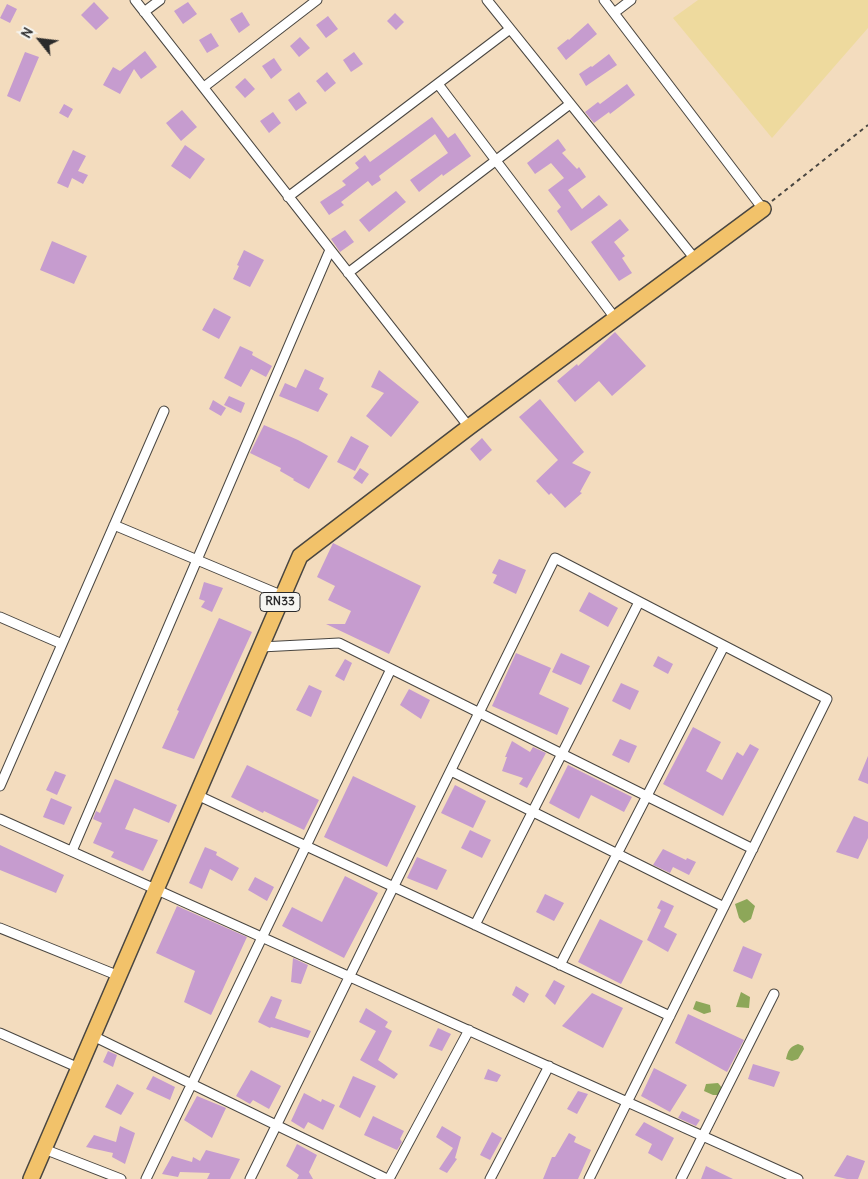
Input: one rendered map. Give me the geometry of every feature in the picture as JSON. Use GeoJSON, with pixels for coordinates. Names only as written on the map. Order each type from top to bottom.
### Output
{"type":"FeatureCollection","features":[{"type":"Feature","properties":{"kind":"main road","name":"RN33"},"geometry":{"type":"LineString","coordinates":[[31,1179],[300,556],[469,427],[763,209]]}},
{"type":"Feature","properties":{"kind":"street"},"geometry":{"type":"LineString","coordinates":[[135,0],[469,427]]}},
{"type":"Feature","properties":{"kind":"street"},"geometry":{"type":"LineString","coordinates":[[144,12],[160,0]]}},
{"type":"Feature","properties":{"kind":"street"},"geometry":{"type":"LineString","coordinates":[[204,88],[317,0]]}},
{"type":"Feature","properties":{"kind":"street"},"geometry":{"type":"LineString","coordinates":[[487,0],[695,259]]}},
{"type":"Feature","properties":{"kind":"street"},"geometry":{"type":"LineString","coordinates":[[604,0],[763,209]]}},
{"type":"Feature","properties":{"kind":"street"},"geometry":{"type":"LineString","coordinates":[[614,13],[631,0]]}},
{"type":"Feature","properties":{"kind":"street"},"geometry":{"type":"LineString","coordinates":[[288,196],[510,29]]}},
{"type":"Feature","properties":{"kind":"street"},"geometry":{"type":"LineString","coordinates":[[438,84],[615,318]]}},
{"type":"Feature","properties":{"kind":"street"},"geometry":{"type":"LineString","coordinates":[[348,273],[570,104]]}},
{"type":"Feature","properties":{"kind":"street"},"geometry":{"type":"LineString","coordinates":[[72,851],[330,250]]}},
{"type":"Feature","properties":{"kind":"street"},"geometry":{"type":"LineString","coordinates":[[0,786],[164,411]]}},
{"type":"Feature","properties":{"kind":"street"},"geometry":{"type":"LineString","coordinates":[[114,525],[282,596]]}},
{"type":"Feature","properties":{"kind":"street"},"geometry":{"type":"LineString","coordinates":[[250,1179],[556,558],[827,699],[590,1179]]}},
{"type":"Feature","properties":{"kind":"street"},"geometry":{"type":"LineString","coordinates":[[475,926],[639,602]]}},
{"type":"Feature","properties":{"kind":"street"},"geometry":{"type":"LineString","coordinates":[[0,617],[62,644]]}},
{"type":"Feature","properties":{"kind":"street"},"geometry":{"type":"LineString","coordinates":[[261,647],[340,643],[753,849]]}},
{"type":"Feature","properties":{"kind":"street"},"geometry":{"type":"LineString","coordinates":[[560,965],[724,646]]}},
{"type":"Feature","properties":{"kind":"street"},"geometry":{"type":"LineString","coordinates":[[146,1179],[391,669]]}},
{"type":"Feature","properties":{"kind":"street"},"geometry":{"type":"LineString","coordinates":[[451,771],[724,907]]}},
{"type":"Feature","properties":{"kind":"street"},"geometry":{"type":"LineString","coordinates":[[197,795],[670,1016]]}},
{"type":"Feature","properties":{"kind":"street"},"geometry":{"type":"LineString","coordinates":[[0,819],[798,1179]]}},
{"type":"Feature","properties":{"kind":"street"},"geometry":{"type":"LineString","coordinates":[[0,928],[119,976]]}},
{"type":"Feature","properties":{"kind":"street"},"geometry":{"type":"LineString","coordinates":[[681,1179],[774,994]]}},
{"type":"Feature","properties":{"kind":"street"},"geometry":{"type":"LineString","coordinates":[[93,1036],[388,1179],[469,1030]]}},
{"type":"Feature","properties":{"kind":"street"},"geometry":{"type":"LineString","coordinates":[[0,1033],[79,1068]]}},
{"type":"Feature","properties":{"kind":"street"},"geometry":{"type":"LineString","coordinates":[[490,1179],[549,1066]]}},
{"type":"Feature","properties":{"kind":"street"},"geometry":{"type":"LineString","coordinates":[[44,1149],[121,1179]]}},
{"type":"Feature","properties":{"kind":"street"},"geometry":{"type":"LineString","coordinates":[[774,1179],[778,1170]]}},
{"type":"Feature","properties":{"kind":"path"},"geometry":{"type":"LineString","coordinates":[[763,209],[868,125]]}},
{"type":"Feature","properties":{"kind":"green space"},"geometry":{"type":"Polygon","coordinates":[[[747,899],[755,906],[751,919],[744,923],[739,918],[735,904],[747,899]]]}},
{"type":"Feature","properties":{"kind":"green space"},"geometry":{"type":"Polygon","coordinates":[[[741,992],[750,997],[749,1008],[736,1007],[741,992]]]}},
{"type":"Feature","properties":{"kind":"green space"},"geometry":{"type":"Polygon","coordinates":[[[696,1001],[710,1005],[711,1012],[704,1014],[693,1009],[696,1001]]]}},
{"type":"Feature","properties":{"kind":"green space"},"geometry":{"type":"Polygon","coordinates":[[[798,1044],[803,1046],[804,1049],[798,1059],[792,1061],[786,1059],[789,1050],[798,1044]]]}},
{"type":"Feature","properties":{"kind":"green space"},"geometry":{"type":"Polygon","coordinates":[[[718,1083],[723,1089],[720,1095],[713,1095],[704,1091],[706,1084],[718,1083]]]}},
{"type":"Feature","properties":{"kind":"sand"},"geometry":{"type":"Polygon","coordinates":[[[698,0],[868,0],[868,28],[772,138],[673,18],[698,0]]]}},
{"type":"Feature","properties":{"kind":"building"},"geometry":{"type":"Polygon","coordinates":[[[94,2],[109,18],[96,30],[81,15],[94,2]]]}},
{"type":"Feature","properties":{"kind":"building"},"geometry":{"type":"Polygon","coordinates":[[[188,2],[197,14],[183,24],[174,11],[188,2]]]}},
{"type":"Feature","properties":{"kind":"building"},"geometry":{"type":"Polygon","coordinates":[[[7,4],[17,9],[10,23],[0,18],[7,4]]]}},
{"type":"Feature","properties":{"kind":"building"},"geometry":{"type":"Polygon","coordinates":[[[242,12],[250,25],[239,33],[230,19],[242,12]]]}},
{"type":"Feature","properties":{"kind":"building"},"geometry":{"type":"Polygon","coordinates":[[[395,13],[404,22],[396,30],[387,21],[395,13]]]}},
{"type":"Feature","properties":{"kind":"building"},"geometry":{"type":"Polygon","coordinates":[[[328,16],[338,29],[326,38],[316,25],[328,16]]]}},
{"type":"Feature","properties":{"kind":"building"},"geometry":{"type":"Polygon","coordinates":[[[588,23],[597,34],[566,60],[557,48],[588,23]]]}},
{"type":"Feature","properties":{"kind":"building"},"geometry":{"type":"Polygon","coordinates":[[[211,33],[219,46],[207,53],[199,40],[211,33]]]}},
{"type":"Feature","properties":{"kind":"building"},"geometry":{"type":"Polygon","coordinates":[[[300,37],[310,48],[299,57],[290,46],[300,37]]]}},
{"type":"Feature","properties":{"kind":"building"},"geometry":{"type":"Polygon","coordinates":[[[145,51],[157,67],[141,79],[134,69],[120,94],[103,85],[113,67],[120,71],[145,51]]]}},
{"type":"Feature","properties":{"kind":"building"},"geometry":{"type":"Polygon","coordinates":[[[25,52],[39,57],[20,102],[7,96],[25,52]]]}},
{"type":"Feature","properties":{"kind":"building"},"geometry":{"type":"Polygon","coordinates":[[[354,52],[363,64],[351,72],[343,60],[354,52]]]}},
{"type":"Feature","properties":{"kind":"building"},"geometry":{"type":"Polygon","coordinates":[[[609,54],[617,65],[586,86],[579,74],[609,54]]]}},
{"type":"Feature","properties":{"kind":"building"},"geometry":{"type":"Polygon","coordinates":[[[274,58],[282,70],[271,79],[262,66],[274,58]]]}},
{"type":"Feature","properties":{"kind":"building"},"geometry":{"type":"Polygon","coordinates":[[[327,72],[336,83],[325,92],[316,81],[327,72]]]}},
{"type":"Feature","properties":{"kind":"building"},"geometry":{"type":"Polygon","coordinates":[[[245,78],[255,89],[245,98],[235,87],[245,78]]]}},
{"type":"Feature","properties":{"kind":"building"},"geometry":{"type":"Polygon","coordinates":[[[627,84],[635,95],[610,114],[609,112],[594,123],[585,112],[598,102],[600,104],[627,84]]]}},
{"type":"Feature","properties":{"kind":"building"},"geometry":{"type":"Polygon","coordinates":[[[299,92],[307,103],[296,111],[288,100],[299,92]]]}},
{"type":"Feature","properties":{"kind":"building"},"geometry":{"type":"Polygon","coordinates":[[[64,104],[73,109],[68,118],[59,113],[64,104]]]}},
{"type":"Feature","properties":{"kind":"building"},"geometry":{"type":"Polygon","coordinates":[[[182,110],[197,127],[181,141],[166,123],[182,110]]]}},
{"type":"Feature","properties":{"kind":"building"},"geometry":{"type":"Polygon","coordinates":[[[273,112],[281,123],[269,133],[260,121],[273,112]]]}},
{"type":"Feature","properties":{"kind":"building"},"geometry":{"type":"Polygon","coordinates":[[[432,117],[448,138],[455,133],[471,156],[443,176],[442,174],[419,192],[410,180],[448,153],[435,134],[379,176],[381,180],[372,186],[368,181],[341,202],[344,205],[329,215],[320,202],[346,185],[342,181],[359,168],[355,163],[365,155],[370,162],[432,117]]]}},
{"type":"Feature","properties":{"kind":"building"},"geometry":{"type":"Polygon","coordinates":[[[558,139],[566,150],[562,153],[577,169],[579,167],[586,177],[568,190],[582,209],[599,195],[608,205],[571,231],[557,211],[561,207],[548,190],[564,178],[551,163],[535,174],[527,163],[558,139]]]}},
{"type":"Feature","properties":{"kind":"building"},"geometry":{"type":"Polygon","coordinates":[[[185,145],[205,159],[190,179],[171,166],[185,145]]]}},
{"type":"Feature","properties":{"kind":"building"},"geometry":{"type":"Polygon","coordinates":[[[73,150],[86,156],[78,171],[88,175],[83,184],[72,178],[68,188],[57,183],[73,150]]]}},
{"type":"Feature","properties":{"kind":"building"},"geometry":{"type":"Polygon","coordinates":[[[396,191],[406,202],[369,232],[359,220],[396,191]]]}},
{"type":"Feature","properties":{"kind":"building"},"geometry":{"type":"Polygon","coordinates":[[[620,219],[629,230],[614,242],[625,256],[622,258],[632,273],[619,281],[591,242],[620,219]]]}},
{"type":"Feature","properties":{"kind":"building"},"geometry":{"type":"Polygon","coordinates":[[[345,230],[354,242],[340,252],[331,239],[345,230]]]}},
{"type":"Feature","properties":{"kind":"building"},"geometry":{"type":"Polygon","coordinates":[[[52,241],[87,256],[74,284],[40,270],[52,241]]]}},
{"type":"Feature","properties":{"kind":"building"},"geometry":{"type":"Polygon","coordinates":[[[244,250],[264,260],[250,287],[233,279],[244,250]]]}},
{"type":"Feature","properties":{"kind":"building"},"geometry":{"type":"Polygon","coordinates":[[[214,308],[231,317],[219,339],[202,330],[214,308]]]}},
{"type":"Feature","properties":{"kind":"building"},"geometry":{"type":"Polygon","coordinates":[[[615,332],[646,366],[612,396],[599,381],[575,402],[557,381],[577,364],[578,366],[615,332]]]}},
{"type":"Feature","properties":{"kind":"building"},"geometry":{"type":"Polygon","coordinates":[[[240,346],[253,352],[252,355],[272,366],[266,377],[251,369],[241,387],[224,378],[240,346]]]}},
{"type":"Feature","properties":{"kind":"building"},"geometry":{"type":"Polygon","coordinates":[[[305,369],[324,378],[319,389],[328,394],[318,412],[279,396],[285,383],[296,388],[305,369]]]}},
{"type":"Feature","properties":{"kind":"building"},"geometry":{"type":"Polygon","coordinates":[[[379,370],[419,402],[391,437],[366,416],[384,393],[371,387],[379,370]]]}},
{"type":"Feature","properties":{"kind":"building"},"geometry":{"type":"Polygon","coordinates":[[[229,396],[245,403],[241,413],[224,405],[229,396]]]}},
{"type":"Feature","properties":{"kind":"building"},"geometry":{"type":"Polygon","coordinates":[[[540,399],[584,452],[572,463],[591,472],[580,492],[582,493],[565,508],[536,481],[558,460],[519,417],[540,399]]]}},
{"type":"Feature","properties":{"kind":"building"},"geometry":{"type":"Polygon","coordinates":[[[213,400],[226,408],[221,416],[209,409],[213,400]]]}},
{"type":"Feature","properties":{"kind":"building"},"geometry":{"type":"Polygon","coordinates":[[[264,425],[328,456],[309,489],[280,471],[281,468],[250,453],[264,425]]]}},
{"type":"Feature","properties":{"kind":"building"},"geometry":{"type":"Polygon","coordinates":[[[351,436],[369,446],[355,471],[337,462],[351,436]]]}},
{"type":"Feature","properties":{"kind":"building"},"geometry":{"type":"Polygon","coordinates":[[[482,438],[492,450],[480,461],[470,449],[482,438]]]}},
{"type":"Feature","properties":{"kind":"building"},"geometry":{"type":"Polygon","coordinates":[[[360,468],[369,474],[362,484],[353,478],[360,468]]]}},
{"type":"Feature","properties":{"kind":"building"},"geometry":{"type":"Polygon","coordinates":[[[333,543],[421,586],[389,654],[326,624],[345,624],[351,611],[328,600],[335,586],[317,577],[333,543]]]}},
{"type":"Feature","properties":{"kind":"building"},"geometry":{"type":"Polygon","coordinates":[[[499,559],[526,570],[516,594],[493,583],[497,575],[492,573],[499,559]]]}},
{"type":"Feature","properties":{"kind":"building"},"geometry":{"type":"Polygon","coordinates":[[[204,582],[223,588],[212,612],[201,607],[205,601],[199,599],[204,582]]]}},
{"type":"Feature","properties":{"kind":"building"},"geometry":{"type":"Polygon","coordinates":[[[589,592],[618,608],[608,627],[579,611],[589,592]]]}},
{"type":"Feature","properties":{"kind":"building"},"geometry":{"type":"Polygon","coordinates":[[[219,618],[252,632],[194,759],[162,748],[179,711],[177,710],[219,618]]]}},
{"type":"Feature","properties":{"kind":"building"},"geometry":{"type":"Polygon","coordinates":[[[516,653],[551,668],[539,694],[569,708],[557,735],[492,706],[516,653]]]}},
{"type":"Feature","properties":{"kind":"building"},"geometry":{"type":"Polygon","coordinates":[[[561,653],[590,666],[581,685],[552,672],[561,653]]]}},
{"type":"Feature","properties":{"kind":"building"},"geometry":{"type":"Polygon","coordinates":[[[658,656],[673,664],[668,674],[653,666],[658,656]]]}},
{"type":"Feature","properties":{"kind":"building"},"geometry":{"type":"Polygon","coordinates":[[[345,659],[352,663],[344,681],[335,676],[345,659]]]}},
{"type":"Feature","properties":{"kind":"building"},"geometry":{"type":"Polygon","coordinates":[[[621,683],[639,691],[630,710],[612,701],[621,683]]]}},
{"type":"Feature","properties":{"kind":"building"},"geometry":{"type":"Polygon","coordinates":[[[309,685],[322,691],[311,717],[296,710],[309,685]]]}},
{"type":"Feature","properties":{"kind":"building"},"geometry":{"type":"Polygon","coordinates":[[[409,689],[430,700],[421,719],[400,705],[409,689]]]}},
{"type":"Feature","properties":{"kind":"building"},"geometry":{"type":"Polygon","coordinates":[[[693,727],[721,742],[706,771],[722,780],[737,752],[743,756],[750,744],[759,749],[723,816],[663,784],[693,727]]]}},
{"type":"Feature","properties":{"kind":"building"},"geometry":{"type":"Polygon","coordinates":[[[620,739],[637,746],[629,763],[612,755],[620,739]]]}},
{"type":"Feature","properties":{"kind":"building"},"geometry":{"type":"Polygon","coordinates":[[[512,741],[530,752],[533,747],[546,753],[527,788],[519,784],[523,778],[502,771],[507,757],[505,757],[512,741]]]}},
{"type":"Feature","properties":{"kind":"building"},"geometry":{"type":"Polygon","coordinates":[[[868,756],[868,784],[858,780],[868,756]]]}},
{"type":"Feature","properties":{"kind":"building"},"geometry":{"type":"Polygon","coordinates":[[[247,765],[319,800],[304,830],[231,797],[247,765]]]}},
{"type":"Feature","properties":{"kind":"building"},"geometry":{"type":"Polygon","coordinates":[[[568,765],[632,797],[624,812],[591,795],[579,819],[549,803],[568,765]]]}},
{"type":"Feature","properties":{"kind":"building"},"geometry":{"type":"Polygon","coordinates":[[[55,771],[66,775],[57,795],[46,790],[55,771]]]}},
{"type":"Feature","properties":{"kind":"building"},"geometry":{"type":"Polygon","coordinates":[[[353,776],[416,806],[387,867],[324,837],[353,776]]]}},
{"type":"Feature","properties":{"kind":"building"},"geometry":{"type":"Polygon","coordinates":[[[115,779],[177,805],[169,823],[134,808],[125,829],[158,840],[143,871],[111,857],[114,852],[93,843],[102,823],[93,819],[96,811],[100,813],[115,779]]]}},
{"type":"Feature","properties":{"kind":"building"},"geometry":{"type":"Polygon","coordinates":[[[455,785],[486,801],[473,828],[441,813],[455,785]]]}},
{"type":"Feature","properties":{"kind":"building"},"geometry":{"type":"Polygon","coordinates":[[[51,798],[72,807],[64,825],[43,817],[51,798]]]}},
{"type":"Feature","properties":{"kind":"building"},"geometry":{"type":"Polygon","coordinates":[[[854,816],[868,822],[868,838],[858,859],[836,852],[854,816]]]}},
{"type":"Feature","properties":{"kind":"building"},"geometry":{"type":"Polygon","coordinates":[[[470,830],[491,840],[482,858],[461,848],[470,830]]]}},
{"type":"Feature","properties":{"kind":"building"},"geometry":{"type":"Polygon","coordinates":[[[0,845],[64,875],[56,893],[0,870],[0,845]]]}},
{"type":"Feature","properties":{"kind":"building"},"geometry":{"type":"Polygon","coordinates":[[[205,847],[217,852],[216,855],[239,868],[232,881],[210,869],[202,889],[189,883],[205,847]]]}},
{"type":"Feature","properties":{"kind":"building"},"geometry":{"type":"Polygon","coordinates":[[[663,849],[686,860],[687,858],[696,862],[689,875],[673,867],[670,873],[653,865],[663,849]]]}},
{"type":"Feature","properties":{"kind":"building"},"geometry":{"type":"Polygon","coordinates":[[[417,857],[447,870],[437,890],[407,878],[417,857]]]}},
{"type":"Feature","properties":{"kind":"building"},"geometry":{"type":"Polygon","coordinates":[[[345,876],[378,893],[344,958],[282,926],[292,907],[322,922],[345,876]]]}},
{"type":"Feature","properties":{"kind":"building"},"geometry":{"type":"Polygon","coordinates":[[[255,877],[274,887],[267,901],[248,890],[255,877]]]}},
{"type":"Feature","properties":{"kind":"building"},"geometry":{"type":"Polygon","coordinates":[[[545,894],[564,903],[554,921],[536,912],[545,894]]]}},
{"type":"Feature","properties":{"kind":"building"},"geometry":{"type":"Polygon","coordinates":[[[661,900],[674,906],[664,927],[677,934],[668,952],[647,940],[661,910],[657,908],[661,900]]]}},
{"type":"Feature","properties":{"kind":"building"},"geometry":{"type":"Polygon","coordinates":[[[177,906],[247,937],[211,1015],[184,1002],[195,971],[156,953],[177,906]]]}},
{"type":"Feature","properties":{"kind":"building"},"geometry":{"type":"Polygon","coordinates":[[[600,919],[643,941],[621,984],[578,962],[600,919]]]}},
{"type":"Feature","properties":{"kind":"building"},"geometry":{"type":"Polygon","coordinates":[[[743,946],[762,954],[752,979],[733,971],[743,946]]]}},
{"type":"Feature","properties":{"kind":"building"},"geometry":{"type":"Polygon","coordinates":[[[293,958],[308,965],[301,984],[291,982],[293,958]]]}},
{"type":"Feature","properties":{"kind":"building"},"geometry":{"type":"Polygon","coordinates":[[[554,980],[565,986],[555,1005],[545,996],[554,980]]]}},
{"type":"Feature","properties":{"kind":"building"},"geometry":{"type":"Polygon","coordinates":[[[516,986],[529,994],[524,1003],[512,995],[516,986]]]}},
{"type":"Feature","properties":{"kind":"building"},"geometry":{"type":"Polygon","coordinates":[[[592,993],[623,1008],[603,1048],[562,1026],[592,993]]]}},
{"type":"Feature","properties":{"kind":"building"},"geometry":{"type":"Polygon","coordinates":[[[271,996],[282,1000],[275,1018],[311,1031],[308,1038],[270,1028],[258,1022],[271,996]]]}},
{"type":"Feature","properties":{"kind":"building"},"geometry":{"type":"Polygon","coordinates":[[[366,1008],[388,1022],[385,1027],[392,1031],[378,1060],[398,1074],[394,1079],[360,1060],[376,1031],[359,1022],[366,1008]]]}},
{"type":"Feature","properties":{"kind":"building"},"geometry":{"type":"Polygon","coordinates":[[[688,1014],[744,1040],[727,1072],[675,1043],[688,1014]]]}},
{"type":"Feature","properties":{"kind":"building"},"geometry":{"type":"Polygon","coordinates":[[[438,1028],[451,1034],[442,1051],[429,1046],[438,1028]]]}},
{"type":"Feature","properties":{"kind":"building"},"geometry":{"type":"Polygon","coordinates":[[[108,1051],[117,1055],[113,1067],[103,1062],[108,1051]]]}},
{"type":"Feature","properties":{"kind":"building"},"geometry":{"type":"Polygon","coordinates":[[[753,1064],[780,1072],[774,1087],[748,1079],[753,1064]]]}},
{"type":"Feature","properties":{"kind":"building"},"geometry":{"type":"Polygon","coordinates":[[[654,1068],[687,1085],[670,1112],[641,1096],[654,1068]]]}},
{"type":"Feature","properties":{"kind":"building"},"geometry":{"type":"Polygon","coordinates":[[[488,1069],[501,1075],[497,1082],[484,1079],[488,1069]]]}},
{"type":"Feature","properties":{"kind":"building"},"geometry":{"type":"Polygon","coordinates":[[[251,1070],[281,1086],[269,1109],[253,1100],[250,1104],[236,1096],[251,1070]]]}},
{"type":"Feature","properties":{"kind":"building"},"geometry":{"type":"Polygon","coordinates":[[[153,1076],[175,1087],[170,1100],[146,1089],[153,1076]]]}},
{"type":"Feature","properties":{"kind":"building"},"geometry":{"type":"Polygon","coordinates":[[[353,1076],[376,1086],[360,1118],[339,1107],[353,1076]]]}},
{"type":"Feature","properties":{"kind":"building"},"geometry":{"type":"Polygon","coordinates":[[[117,1084],[134,1093],[121,1115],[105,1107],[117,1084]]]}},
{"type":"Feature","properties":{"kind":"building"},"geometry":{"type":"Polygon","coordinates":[[[578,1091],[588,1094],[577,1114],[567,1109],[578,1091]]]}},
{"type":"Feature","properties":{"kind":"building"},"geometry":{"type":"Polygon","coordinates":[[[304,1093],[321,1102],[322,1099],[335,1105],[323,1130],[308,1122],[304,1129],[291,1121],[304,1093]]]}},
{"type":"Feature","properties":{"kind":"building"},"geometry":{"type":"Polygon","coordinates":[[[197,1096],[226,1108],[212,1138],[184,1120],[197,1096]]]}},
{"type":"Feature","properties":{"kind":"building"},"geometry":{"type":"Polygon","coordinates":[[[682,1111],[700,1120],[696,1126],[678,1118],[682,1111]]]}},
{"type":"Feature","properties":{"kind":"building"},"geometry":{"type":"Polygon","coordinates":[[[373,1116],[404,1131],[400,1139],[402,1142],[397,1150],[364,1135],[373,1116]]]}},
{"type":"Feature","properties":{"kind":"building"},"geometry":{"type":"Polygon","coordinates":[[[644,1122],[674,1138],[662,1161],[648,1153],[652,1144],[635,1135],[644,1122]]]}},
{"type":"Feature","properties":{"kind":"building"},"geometry":{"type":"Polygon","coordinates":[[[120,1126],[135,1133],[125,1164],[112,1157],[113,1153],[86,1147],[94,1135],[116,1142],[120,1126]]]}},
{"type":"Feature","properties":{"kind":"building"},"geometry":{"type":"Polygon","coordinates":[[[442,1126],[461,1137],[455,1158],[457,1159],[447,1173],[439,1169],[453,1148],[436,1137],[442,1126]]]}},
{"type":"Feature","properties":{"kind":"building"},"geometry":{"type":"Polygon","coordinates":[[[492,1132],[502,1138],[490,1160],[480,1155],[492,1132]]]}},
{"type":"Feature","properties":{"kind":"building"},"geometry":{"type":"Polygon","coordinates":[[[569,1133],[576,1137],[574,1142],[591,1150],[578,1179],[543,1179],[552,1157],[555,1157],[569,1133]]]}},
{"type":"Feature","properties":{"kind":"building"},"geometry":{"type":"Polygon","coordinates":[[[297,1144],[317,1155],[309,1172],[313,1179],[297,1179],[299,1175],[286,1166],[297,1144]]]}},
{"type":"Feature","properties":{"kind":"building"},"geometry":{"type":"Polygon","coordinates":[[[206,1150],[240,1159],[230,1179],[207,1179],[210,1173],[180,1172],[178,1177],[162,1174],[172,1156],[192,1162],[193,1157],[200,1161],[206,1150]]]}},
{"type":"Feature","properties":{"kind":"building"},"geometry":{"type":"Polygon","coordinates":[[[847,1155],[865,1161],[858,1179],[834,1176],[847,1155]]]}},
{"type":"Feature","properties":{"kind":"building"},"geometry":{"type":"Polygon","coordinates":[[[706,1166],[733,1179],[701,1179],[706,1166]]]}}]}
